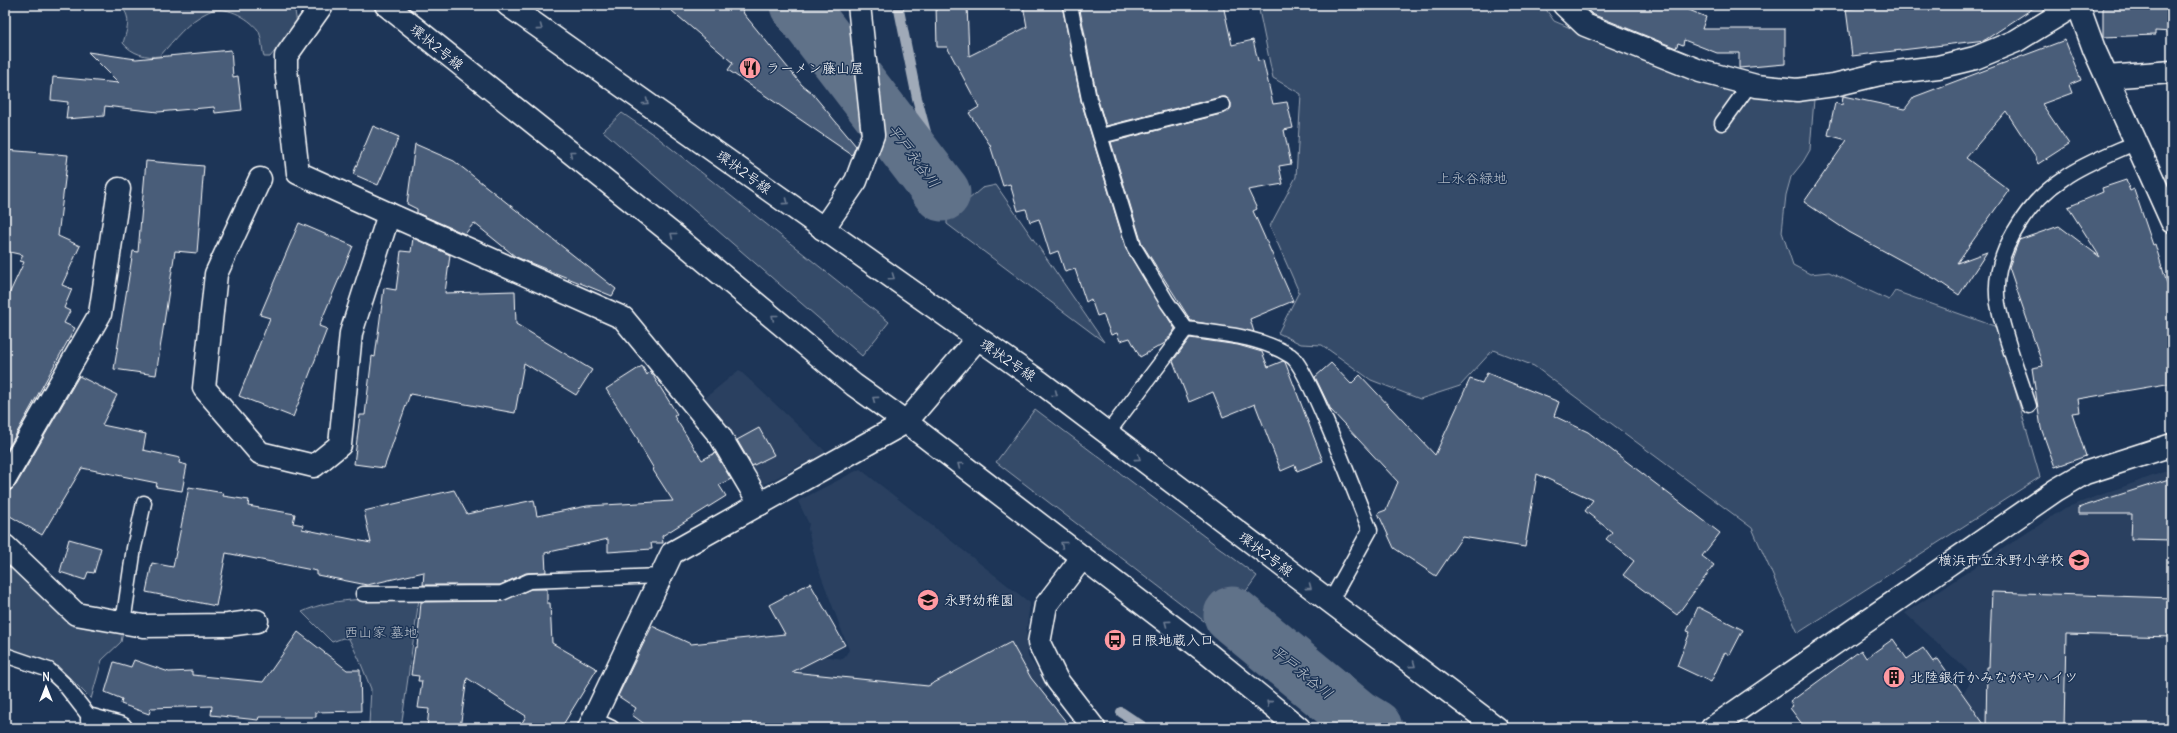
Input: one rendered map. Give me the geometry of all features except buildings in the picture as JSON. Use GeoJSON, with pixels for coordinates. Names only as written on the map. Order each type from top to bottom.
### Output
{"type":"FeatureCollection","features":[{"type":"Feature","properties":{"kind":"street"},"geometry":{"type":"LineString","coordinates":[[322,5],[286,56],[286,69],[298,173],[623,318],[720,436],[760,504]]}},
{"type":"Feature","properties":{"kind":"street","name":"環状2号線"},"geometry":{"type":"LineString","coordinates":[[386,5],[675,236],[854,385],[906,422],[1207,653],[1299,728]]}},
{"type":"Feature","properties":{"kind":"street","name":"環状2号線"},"geometry":{"type":"LineString","coordinates":[[508,5],[977,339],[1040,382],[1497,728]]}},
{"type":"Feature","properties":{"kind":"street"},"geometry":{"type":"LineString","coordinates":[[823,229],[856,181],[873,135],[859,5]]}},
{"type":"Feature","properties":{"kind":"street"},"geometry":{"type":"LineString","coordinates":[[1564,5],[1584,25],[1700,72],[1750,84],[1797,90],[1834,85],[1880,74],[1938,67],[1976,58],[2016,41],[2075,5]]}},
{"type":"Feature","properties":{"kind":"street"},"geometry":{"type":"LineString","coordinates":[[2078,5],[2094,49],[2138,142],[2172,222]]}},
{"type":"Feature","properties":{"kind":"street"},"geometry":{"type":"LineString","coordinates":[[2107,77],[2172,72]]}},
{"type":"Feature","properties":{"kind":"street"},"geometry":{"type":"LineString","coordinates":[[260,179],[216,274],[204,388],[260,453],[314,466],[340,445],[351,333],[389,214]]}},
{"type":"Feature","properties":{"kind":"street"},"geometry":{"type":"LineString","coordinates":[[5,478],[100,314],[119,189]]}},
{"type":"Feature","properties":{"kind":"street"},"geometry":{"type":"LineString","coordinates":[[598,725],[672,553],[906,422],[977,339]]}},
{"type":"Feature","properties":{"kind":"street"},"geometry":{"type":"LineString","coordinates":[[1712,728],[2073,480],[2085,473],[2172,445]]}},
{"type":"Feature","properties":{"kind":"street"},"geometry":{"type":"LineString","coordinates":[[5,546],[76,614],[143,626],[228,626],[258,621]]}},
{"type":"Feature","properties":{"kind":"street"},"geometry":{"type":"LineString","coordinates":[[1082,558],[1046,605],[1038,643],[1057,680],[1092,728]]}},
{"type":"Feature","properties":{"kind":"street"},"geometry":{"type":"LineString","coordinates":[[92,720],[121,728]]}},
{"type":"Feature","properties":{"kind":"lane"},"geometry":{"type":"LineString","coordinates":[[1070,5],[1090,99],[1134,247],[1167,302],[1186,329],[1248,337],[1292,357],[1312,389],[1370,530],[1330,602]]}},
{"type":"Feature","properties":{"kind":"lane"},"geometry":{"type":"LineString","coordinates":[[1722,123],[1750,84]]}},
{"type":"Feature","properties":{"kind":"lane"},"geometry":{"type":"LineString","coordinates":[[1101,136],[1223,105]]}},
{"type":"Feature","properties":{"kind":"lane"},"geometry":{"type":"LineString","coordinates":[[2029,406],[1998,303],[1998,277],[2006,246],[2017,226],[2038,201],[2064,178],[2138,142]]}},
{"type":"Feature","properties":{"kind":"lane"},"geometry":{"type":"LineString","coordinates":[[1107,434],[1186,329]]}},
{"type":"Feature","properties":{"kind":"lane"},"geometry":{"type":"LineString","coordinates":[[123,623],[134,548],[144,502]]}},
{"type":"Feature","properties":{"kind":"lane"},"geometry":{"type":"LineString","coordinates":[[363,594],[502,593],[529,581],[661,576]]}},
{"type":"Feature","properties":{"kind":"lane"},"geometry":{"type":"LineString","coordinates":[[5,656],[49,670],[64,684],[92,720]]}},
{"type":"Feature","properties":{"kind":"shaded area"},"geometry":{"type":"Polygon","coordinates":[[[739,370],[826,452],[759,487],[704,399],[739,370]]]}},
{"type":"Feature","properties":{"kind":"shaded area","name":"永野幼稚園"},"geometry":{"type":"Polygon","coordinates":[[[860,469],[1030,603],[1026,633],[1028,657],[1049,686],[974,728],[781,728],[788,651],[843,659],[849,650],[817,565],[808,529],[809,524],[798,501],[860,469]]]}},
{"type":"Feature","properties":{"kind":"shaded area","name":"横浜市立永野小学校"},"geometry":{"type":"Polygon","coordinates":[[[2172,469],[2172,728],[1909,728],[1963,693],[1969,685],[1969,672],[1905,613],[2065,508],[2172,469]]]}},
{"type":"Feature","properties":{"kind":"green space"},"geometry":{"type":"Polygon","coordinates":[[[119,5],[287,5],[295,11],[297,24],[270,57],[264,57],[261,39],[258,30],[254,25],[242,16],[235,13],[214,10],[194,20],[176,37],[160,56],[145,56],[131,50],[123,43],[128,23],[126,14],[119,5]]]}},
{"type":"Feature","properties":{"kind":"green space","name":"上永谷緑地"},"geometry":{"type":"Polygon","coordinates":[[[1258,5],[1543,5],[1554,21],[1664,68],[1756,96],[1784,100],[1814,99],[1810,150],[1791,177],[1786,195],[1782,232],[1793,265],[1810,274],[1829,272],[1889,300],[1895,291],[1997,327],[2040,477],[1798,633],[1752,528],[1534,366],[1493,350],[1460,386],[1420,399],[1371,380],[1322,345],[1301,344],[1278,333],[1299,292],[1270,226],[1296,177],[1301,94],[1273,78],[1258,5]]]}},
{"type":"Feature","properties":{"kind":"green space"},"geometry":{"type":"Polygon","coordinates":[[[622,113],[657,137],[889,322],[862,356],[603,131],[622,113]]]}},
{"type":"Feature","properties":{"kind":"green space"},"geometry":{"type":"Polygon","coordinates":[[[996,185],[1104,342],[947,224],[947,218],[982,188],[996,185]]]}},
{"type":"Feature","properties":{"kind":"green space"},"geometry":{"type":"Polygon","coordinates":[[[1035,409],[1257,576],[1217,631],[996,462],[1035,409]]]}},
{"type":"Feature","properties":{"kind":"green space"},"geometry":{"type":"Polygon","coordinates":[[[5,560],[123,632],[121,642],[102,660],[91,699],[58,666],[5,649],[5,560]]]}},
{"type":"Feature","properties":{"kind":"green space","name":"西山家 墓地"},"geometry":{"type":"Polygon","coordinates":[[[374,599],[419,599],[401,728],[354,728],[355,725],[369,724],[371,689],[359,659],[349,639],[343,638],[332,642],[302,612],[330,603],[345,601],[374,599]]]}},
{"type":"Feature","properties":{"kind":"waterway","name":"平戸永谷川"},"geometry":{"type":"LineString","coordinates":[[798,5],[942,193]]}},
{"type":"Feature","properties":{"kind":"waterway","name":"平戸永谷川"},"geometry":{"type":"LineString","coordinates":[[898,5],[917,98],[942,193]]}},
{"type":"Feature","properties":{"kind":"waterway","name":"平戸永谷川"},"geometry":{"type":"LineString","coordinates":[[1232,615],[1356,717],[1374,728]]}},
{"type":"Feature","properties":{"kind":"waterway"},"geometry":{"type":"LineString","coordinates":[[1121,712],[1145,728]]}},
{"type":"Feature","properties":{"kind":"place","name":"ラーメン藤山屋"},"geometry":{"type":"Point","coordinates":[750,68]}},
{"type":"Feature","properties":{"kind":"place","name":"横浜市立永野小学校"},"geometry":{"type":"Point","coordinates":[2079,560]}},
{"type":"Feature","properties":{"kind":"place","name":"永野幼稚園"},"geometry":{"type":"Point","coordinates":[928,600]}},
{"type":"Feature","properties":{"kind":"place","name":"日限地蔵入口"},"geometry":{"type":"Point","coordinates":[1115,640]}},
{"type":"Feature","properties":{"kind":"place","name":"北陸銀行かみながやハイツ"},"geometry":{"type":"Point","coordinates":[1894,677]}}]}
